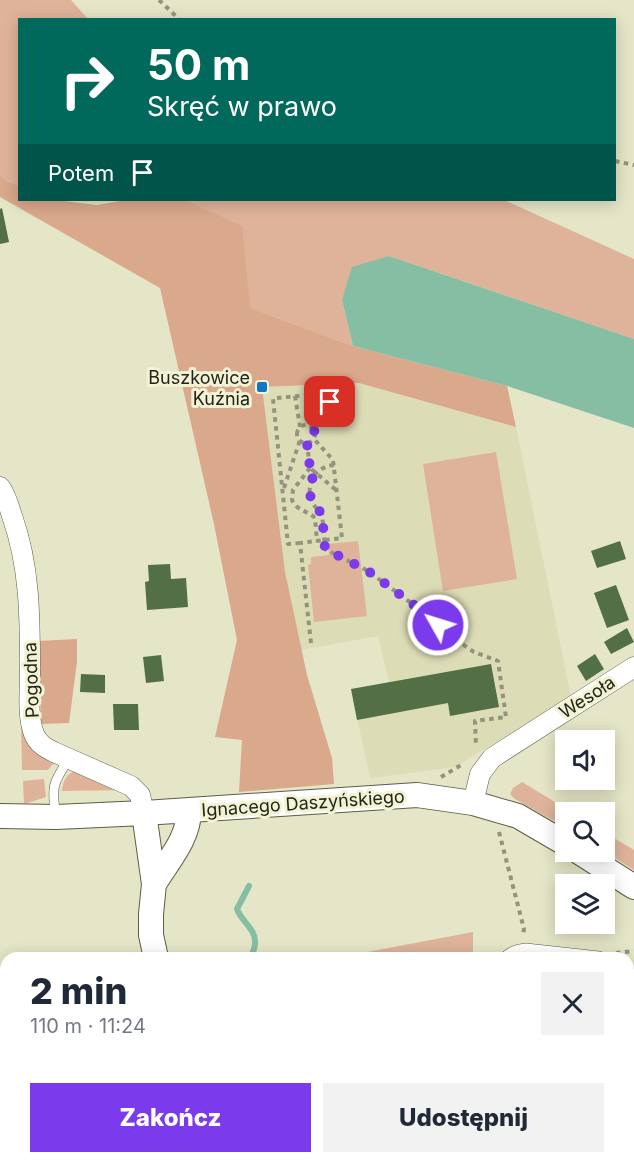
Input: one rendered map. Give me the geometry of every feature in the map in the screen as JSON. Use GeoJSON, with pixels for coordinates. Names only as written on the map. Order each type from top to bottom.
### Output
{"type":"FeatureCollection","features":[{"type":"Feature","properties":{"kind":"street","name":"Pogodna"},"geometry":{"type":"LineString","coordinates":[[0,487],[4,492],[16,526],[25,560],[29,621],[30,715],[33,732],[44,747],[131,786],[140,795],[144,813]]}},
{"type":"Feature","properties":{"kind":"street","name":"Wesoła"},"geometry":{"type":"LineString","coordinates":[[473,803],[480,774],[492,758],[634,667]]}},
{"type":"Feature","properties":{"kind":"street","name":"Ignacego Daszyńskiego"},"geometry":{"type":"LineString","coordinates":[[0,816],[56,818],[417,795],[473,803],[518,816],[555,838]]}},
{"type":"Feature","properties":{"kind":"street"},"geometry":{"type":"LineString","coordinates":[[154,884],[184,837],[189,823],[189,811]]}},
{"type":"Feature","properties":{"kind":"street"},"geometry":{"type":"LineString","coordinates":[[144,813],[154,884],[151,936],[155,952]]}},
{"type":"Feature","properties":{"kind":"street"},"geometry":{"type":"LineString","coordinates":[[595,862],[634,887]]}},
{"type":"Feature","properties":{"kind":"lane"},"geometry":{"type":"LineString","coordinates":[[56,818],[53,800],[54,786],[59,773],[69,759]]}},
{"type":"Feature","properties":{"kind":"lane"},"geometry":{"type":"LineString","coordinates":[[511,952],[523,949],[556,952]]}},
{"type":"Feature","properties":{"kind":"path"},"geometry":{"type":"LineString","coordinates":[[159,0],[178,18]]}},
{"type":"Feature","properties":{"kind":"path"},"geometry":{"type":"LineString","coordinates":[[616,161],[634,165]]}},
{"type":"Feature","properties":{"kind":"path"},"geometry":{"type":"LineString","coordinates":[[309,395],[318,410],[312,427],[315,434],[314,439],[333,460],[342,538],[288,544],[273,399],[295,396],[309,395],[326,395],[330,402],[327,412],[312,427]]}},
{"type":"Feature","properties":{"kind":"path"},"geometry":{"type":"LineString","coordinates":[[295,396],[300,428],[297,436],[300,441],[307,443],[314,439]]}},
{"type":"Feature","properties":{"kind":"path"},"geometry":{"type":"LineString","coordinates":[[300,428],[304,425],[312,427]]}},
{"type":"Feature","properties":{"kind":"path"},"geometry":{"type":"LineString","coordinates":[[282,491],[300,441]]}},
{"type":"Feature","properties":{"kind":"path"},"geometry":{"type":"LineString","coordinates":[[307,443],[310,468],[336,490]]}},
{"type":"Feature","properties":{"kind":"path"},"geometry":{"type":"LineString","coordinates":[[334,465],[322,468],[315,473],[310,485],[313,505],[322,513],[325,549],[368,571],[474,652],[498,661],[506,717],[475,721],[477,756]]}},
{"type":"Feature","properties":{"kind":"path"},"geometry":{"type":"LineString","coordinates":[[310,468],[293,490],[292,500],[298,509],[308,512],[315,518],[317,541]]}},
{"type":"Feature","properties":{"kind":"path"},"geometry":{"type":"LineString","coordinates":[[300,543],[311,643]]}},
{"type":"Feature","properties":{"kind":"path"},"geometry":{"type":"LineString","coordinates":[[499,811],[496,819],[524,929],[523,949]]}},
{"type":"Feature","properties":{"kind":"path"},"geometry":{"type":"LineString","coordinates":[[616,952],[634,951]]}},
{"type":"Feature","properties":{"kind":"shaded area"},"geometry":{"type":"Polygon","coordinates":[[[0,0],[71,0],[87,18],[18,18],[18,185],[7,181],[0,175],[0,0]]]}},
{"type":"Feature","properties":{"kind":"shaded area"},"geometry":{"type":"Polygon","coordinates":[[[0,175],[7,181],[18,185],[18,201],[67,201],[97,205],[120,201],[187,201],[242,226],[250,308],[353,346],[507,386],[516,427],[359,383],[262,387],[285,572],[307,675],[332,758],[334,784],[239,792],[242,740],[215,737],[237,640],[214,524],[160,288],[0,197],[0,175]]]}},
{"type":"Feature","properties":{"kind":"shaded area"},"geometry":{"type":"Polygon","coordinates":[[[186,201],[506,201],[634,259],[634,339],[389,256],[342,300],[353,346],[249,308],[246,282],[186,201]]]}},
{"type":"Feature","properties":{"kind":"shaded area"},"geometry":{"type":"Polygon","coordinates":[[[389,256],[634,339],[634,428],[507,386],[353,346],[342,300],[352,267],[389,256]]]}},
{"type":"Feature","properties":{"kind":"shaded area"},"geometry":{"type":"Polygon","coordinates":[[[359,383],[516,427],[571,697],[455,767],[370,778],[351,689],[389,682],[378,636],[295,651],[262,387],[359,383]]]}},
{"type":"Feature","properties":{"kind":"shaded area"},"geometry":{"type":"Polygon","coordinates":[[[496,452],[517,579],[443,591],[423,464],[496,452]]]}},
{"type":"Feature","properties":{"kind":"shaded area"},"geometry":{"type":"Polygon","coordinates":[[[358,541],[367,616],[314,622],[308,565],[311,564],[311,557],[329,555],[328,544],[358,541]]]}},
{"type":"Feature","properties":{"kind":"shaded area"},"geometry":{"type":"Polygon","coordinates":[[[77,639],[77,662],[69,723],[41,724],[38,641],[77,639]]]}},
{"type":"Feature","properties":{"kind":"shaded area"},"geometry":{"type":"Polygon","coordinates":[[[21,724],[26,725],[54,763],[48,770],[22,770],[21,724]]]}},
{"type":"Feature","properties":{"kind":"shaded area"},"geometry":{"type":"Polygon","coordinates":[[[73,772],[79,772],[122,790],[62,791],[65,780],[73,772]]]}},
{"type":"Feature","properties":{"kind":"shaded area"},"geometry":{"type":"Polygon","coordinates":[[[44,779],[46,797],[24,804],[23,781],[44,779]]]}},
{"type":"Feature","properties":{"kind":"shaded area"},"geometry":{"type":"Polygon","coordinates":[[[522,782],[555,802],[555,821],[515,799],[510,794],[513,788],[522,782]]]}},
{"type":"Feature","properties":{"kind":"shaded area"},"geometry":{"type":"Polygon","coordinates":[[[615,839],[634,850],[634,870],[615,858],[615,839]]]}},
{"type":"Feature","properties":{"kind":"shaded area"},"geometry":{"type":"Polygon","coordinates":[[[473,932],[473,952],[368,952],[473,932]]]}},
{"type":"Feature","properties":{"kind":"building"},"geometry":{"type":"Polygon","coordinates":[[[2,208],[9,242],[0,244],[0,209],[2,208]]]}},
{"type":"Feature","properties":{"kind":"building"},"geometry":{"type":"Polygon","coordinates":[[[620,541],[626,559],[597,568],[591,551],[620,541]]]}},
{"type":"Feature","properties":{"kind":"building"},"geometry":{"type":"Polygon","coordinates":[[[170,564],[171,579],[186,578],[188,607],[147,610],[145,582],[149,581],[148,565],[170,564]]]}},
{"type":"Feature","properties":{"kind":"building"},"geometry":{"type":"Polygon","coordinates":[[[616,585],[629,620],[607,628],[594,593],[616,585]]]}},
{"type":"Feature","properties":{"kind":"building"},"geometry":{"type":"Polygon","coordinates":[[[627,628],[634,642],[611,654],[604,642],[627,628]]]}},
{"type":"Feature","properties":{"kind":"building"},"geometry":{"type":"Polygon","coordinates":[[[595,654],[604,669],[586,681],[577,666],[595,654]]]}},
{"type":"Feature","properties":{"kind":"building"},"geometry":{"type":"Polygon","coordinates":[[[161,655],[164,681],[146,683],[143,657],[161,655]]]}},
{"type":"Feature","properties":{"kind":"building"},"geometry":{"type":"Polygon","coordinates":[[[491,664],[499,707],[450,716],[448,703],[357,720],[351,689],[491,664]]]}},
{"type":"Feature","properties":{"kind":"building"},"geometry":{"type":"Polygon","coordinates":[[[81,674],[105,675],[105,693],[80,692],[81,674]]]}},
{"type":"Feature","properties":{"kind":"building"},"geometry":{"type":"Polygon","coordinates":[[[113,704],[138,704],[139,730],[114,730],[113,704]]]}},
{"type":"Feature","properties":{"kind":"waterway"},"geometry":{"type":"LineString","coordinates":[[249,886],[237,909],[254,934],[253,952]]}},
{"type":"Feature","properties":{"kind":"place","name":"Buszkowice Kuźnia"},"geometry":{"type":"Point","coordinates":[262,387]}},
{"type":"Feature","properties":{"kind":"route"},"geometry":{"type":"LineString","coordinates":[[330,402],[327,412],[312,427],[315,431],[314,439],[307,443],[310,468],[315,473],[310,485],[311,500],[317,510],[322,513],[325,549],[368,571],[438,625]]}}]}
